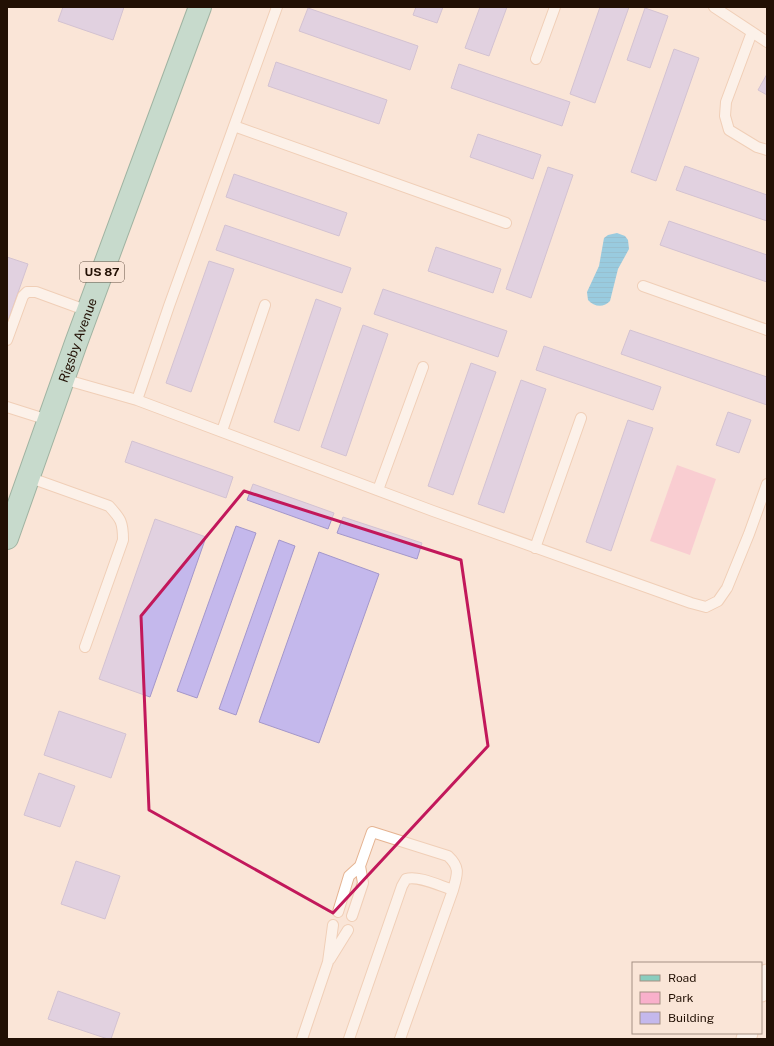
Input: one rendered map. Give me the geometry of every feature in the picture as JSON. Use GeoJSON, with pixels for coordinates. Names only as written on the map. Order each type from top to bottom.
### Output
{"type":"FeatureCollection","features":[{"type":"Feature","properties":{"kind":"main road","name":"Rigsby Avenue"},"geometry":{"type":"LineString","coordinates":[[7,538],[48,420],[200,7]]}},
{"type":"Feature","properties":{"kind":"street"},"geometry":{"type":"LineString","coordinates":[[762,989],[767,974]]}},
{"type":"Feature","properties":{"kind":"lane"},"geometry":{"type":"LineString","coordinates":[[136,400],[277,7]]}},
{"type":"Feature","properties":{"kind":"lane"},"geometry":{"type":"LineString","coordinates":[[536,59],[555,7]]}},
{"type":"Feature","properties":{"kind":"lane"},"geometry":{"type":"LineString","coordinates":[[714,7],[767,42]]}},
{"type":"Feature","properties":{"kind":"lane"},"geometry":{"type":"LineString","coordinates":[[752,32],[726,102],[725,116],[729,130],[757,147],[767,150]]}},
{"type":"Feature","properties":{"kind":"lane"},"geometry":{"type":"LineString","coordinates":[[234,126],[506,223]]}},
{"type":"Feature","properties":{"kind":"lane"},"geometry":{"type":"LineString","coordinates":[[643,286],[767,330]]}},
{"type":"Feature","properties":{"kind":"lane"},"geometry":{"type":"LineString","coordinates":[[7,340],[23,296],[27,292],[36,292],[88,311]]}},
{"type":"Feature","properties":{"kind":"lane"},"geometry":{"type":"LineString","coordinates":[[222,431],[265,305]]}},
{"type":"Feature","properties":{"kind":"lane"},"geometry":{"type":"LineString","coordinates":[[378,490],[423,368]]}},
{"type":"Feature","properties":{"kind":"lane"},"geometry":{"type":"LineString","coordinates":[[63,379],[136,400],[535,548],[691,603],[706,606],[718,601],[727,588],[750,534],[767,484]]}},
{"type":"Feature","properties":{"kind":"lane"},"geometry":{"type":"LineString","coordinates":[[7,407],[48,420]]}},
{"type":"Feature","properties":{"kind":"lane"},"geometry":{"type":"LineString","coordinates":[[535,548],[581,418]]}},
{"type":"Feature","properties":{"kind":"lane"},"geometry":{"type":"LineString","coordinates":[[28,476],[109,506],[118,515],[123,526],[123,540],[85,647]]}},
{"type":"Feature","properties":{"kind":"lane"},"geometry":{"type":"LineString","coordinates":[[338,912],[349,876],[360,866],[372,832],[448,856],[454,861],[457,868],[453,890],[400,1039]]}},
{"type":"Feature","properties":{"kind":"lane"},"geometry":{"type":"LineString","coordinates":[[352,916],[363,883],[360,866]]}},
{"type":"Feature","properties":{"kind":"lane"},"geometry":{"type":"LineString","coordinates":[[349,1039],[402,886],[406,879],[410,877],[418,878],[453,890]]}},
{"type":"Feature","properties":{"kind":"lane"},"geometry":{"type":"LineString","coordinates":[[302,1039],[328,962],[333,925]]}},
{"type":"Feature","properties":{"kind":"lane"},"geometry":{"type":"LineString","coordinates":[[328,962],[348,930]]}},
{"type":"Feature","properties":{"kind":"highlighted area"},"geometry":{"type":"Polygon","coordinates":[[[244,491],[461,560],[488,746],[333,913],[149,810],[141,616],[244,491]]]}},
{"type":"Feature","properties":{"kind":"green space"},"geometry":{"type":"Polygon","coordinates":[[[677,465],[716,479],[690,555],[650,541],[677,465]]]}},
{"type":"Feature","properties":{"kind":"water"},"geometry":{"type":"Polygon","coordinates":[[[617,233],[625,236],[628,240],[629,249],[618,269],[610,301],[605,305],[599,306],[588,300],[587,292],[599,266],[604,238],[608,235],[617,233]]]}},
{"type":"Feature","properties":{"kind":"building"},"geometry":{"type":"Polygon","coordinates":[[[63,7],[124,7],[113,40],[58,21],[63,7]]]}},
{"type":"Feature","properties":{"kind":"building"},"geometry":{"type":"Polygon","coordinates":[[[416,7],[443,7],[437,23],[413,15],[416,7]]]}},
{"type":"Feature","properties":{"kind":"building"},"geometry":{"type":"Polygon","coordinates":[[[480,7],[507,7],[489,56],[465,48],[480,7]]]}},
{"type":"Feature","properties":{"kind":"building"},"geometry":{"type":"Polygon","coordinates":[[[600,7],[629,7],[595,103],[570,94],[600,7]]]}},
{"type":"Feature","properties":{"kind":"building"},"geometry":{"type":"Polygon","coordinates":[[[308,8],[418,46],[410,70],[299,31],[308,8]]]}},
{"type":"Feature","properties":{"kind":"building"},"geometry":{"type":"Polygon","coordinates":[[[645,8],[668,16],[650,68],[627,60],[645,8]]]}},
{"type":"Feature","properties":{"kind":"building"},"geometry":{"type":"Polygon","coordinates":[[[674,49],[699,58],[656,181],[631,172],[674,49]]]}},
{"type":"Feature","properties":{"kind":"building"},"geometry":{"type":"Polygon","coordinates":[[[276,62],[387,100],[379,124],[268,86],[276,62]]]}},
{"type":"Feature","properties":{"kind":"building"},"geometry":{"type":"Polygon","coordinates":[[[459,64],[570,102],[562,126],[451,88],[459,64]]]}},
{"type":"Feature","properties":{"kind":"building"},"geometry":{"type":"Polygon","coordinates":[[[767,74],[767,95],[758,90],[767,74]]]}},
{"type":"Feature","properties":{"kind":"building"},"geometry":{"type":"Polygon","coordinates":[[[478,134],[541,155],[533,179],[470,157],[478,134]]]}},
{"type":"Feature","properties":{"kind":"building"},"geometry":{"type":"Polygon","coordinates":[[[685,166],[767,195],[767,221],[676,190],[685,166]]]}},
{"type":"Feature","properties":{"kind":"building"},"geometry":{"type":"Polygon","coordinates":[[[548,167],[573,175],[531,298],[506,289],[548,167]]]}},
{"type":"Feature","properties":{"kind":"building"},"geometry":{"type":"Polygon","coordinates":[[[234,174],[347,213],[339,236],[226,197],[234,174]]]}},
{"type":"Feature","properties":{"kind":"building"},"geometry":{"type":"Polygon","coordinates":[[[669,221],[767,255],[767,282],[660,245],[669,221]]]}},
{"type":"Feature","properties":{"kind":"building"},"geometry":{"type":"Polygon","coordinates":[[[225,225],[351,268],[342,293],[216,250],[225,225]]]}},
{"type":"Feature","properties":{"kind":"building"},"geometry":{"type":"Polygon","coordinates":[[[436,247],[501,269],[493,293],[428,271],[436,247]]]}},
{"type":"Feature","properties":{"kind":"building"},"geometry":{"type":"Polygon","coordinates":[[[7,257],[28,264],[7,324],[7,257]]]}},
{"type":"Feature","properties":{"kind":"building"},"geometry":{"type":"Polygon","coordinates":[[[209,261],[234,269],[191,392],[166,383],[209,261]]]}},
{"type":"Feature","properties":{"kind":"building"},"geometry":{"type":"Polygon","coordinates":[[[383,289],[507,331],[498,357],[374,314],[383,289]]]}},
{"type":"Feature","properties":{"kind":"building"},"geometry":{"type":"Polygon","coordinates":[[[316,299],[341,308],[299,431],[274,422],[316,299]]]}},
{"type":"Feature","properties":{"kind":"building"},"geometry":{"type":"Polygon","coordinates":[[[363,325],[388,334],[346,456],[321,447],[363,325]]]}},
{"type":"Feature","properties":{"kind":"building"},"geometry":{"type":"Polygon","coordinates":[[[630,330],[767,377],[767,405],[621,354],[630,330]]]}},
{"type":"Feature","properties":{"kind":"building"},"geometry":{"type":"Polygon","coordinates":[[[544,346],[661,387],[653,410],[536,370],[544,346]]]}},
{"type":"Feature","properties":{"kind":"building"},"geometry":{"type":"Polygon","coordinates":[[[471,363],[496,372],[453,495],[428,486],[471,363]]]}},
{"type":"Feature","properties":{"kind":"building"},"geometry":{"type":"Polygon","coordinates":[[[521,380],[546,389],[504,513],[478,504],[521,380]]]}},
{"type":"Feature","properties":{"kind":"building"},"geometry":{"type":"Polygon","coordinates":[[[728,412],[751,420],[739,453],[716,445],[728,412]]]}},
{"type":"Feature","properties":{"kind":"building"},"geometry":{"type":"Polygon","coordinates":[[[628,420],[653,428],[611,551],[586,542],[628,420]]]}},
{"type":"Feature","properties":{"kind":"building"},"geometry":{"type":"Polygon","coordinates":[[[132,441],[233,477],[226,498],[125,462],[132,441]]]}},
{"type":"Feature","properties":{"kind":"building"},"geometry":{"type":"Polygon","coordinates":[[[253,484],[334,513],[328,529],[247,500],[253,484]]]}},
{"type":"Feature","properties":{"kind":"building"},"geometry":{"type":"Polygon","coordinates":[[[343,517],[422,543],[417,559],[337,533],[343,517]]]}},
{"type":"Feature","properties":{"kind":"building"},"geometry":{"type":"Polygon","coordinates":[[[155,519],[206,537],[150,697],[99,679],[155,519]]]}},
{"type":"Feature","properties":{"kind":"building"},"geometry":{"type":"Polygon","coordinates":[[[236,526],[256,533],[197,698],[177,691],[236,526]]]}},
{"type":"Feature","properties":{"kind":"building"},"geometry":{"type":"Polygon","coordinates":[[[279,540],[295,546],[236,715],[219,709],[279,540]]]}},
{"type":"Feature","properties":{"kind":"building"},"geometry":{"type":"Polygon","coordinates":[[[319,552],[379,574],[319,743],[259,722],[319,552]]]}},
{"type":"Feature","properties":{"kind":"building"},"geometry":{"type":"Polygon","coordinates":[[[59,711],[126,734],[111,778],[44,755],[59,711]]]}},
{"type":"Feature","properties":{"kind":"building"},"geometry":{"type":"Polygon","coordinates":[[[39,773],[75,786],[60,827],[24,815],[39,773]]]}},
{"type":"Feature","properties":{"kind":"building"},"geometry":{"type":"Polygon","coordinates":[[[76,861],[120,876],[105,919],[61,904],[76,861]]]}},
{"type":"Feature","properties":{"kind":"building"},"geometry":{"type":"Polygon","coordinates":[[[58,991],[120,1013],[111,1039],[48,1019],[58,991]]]}}]}
